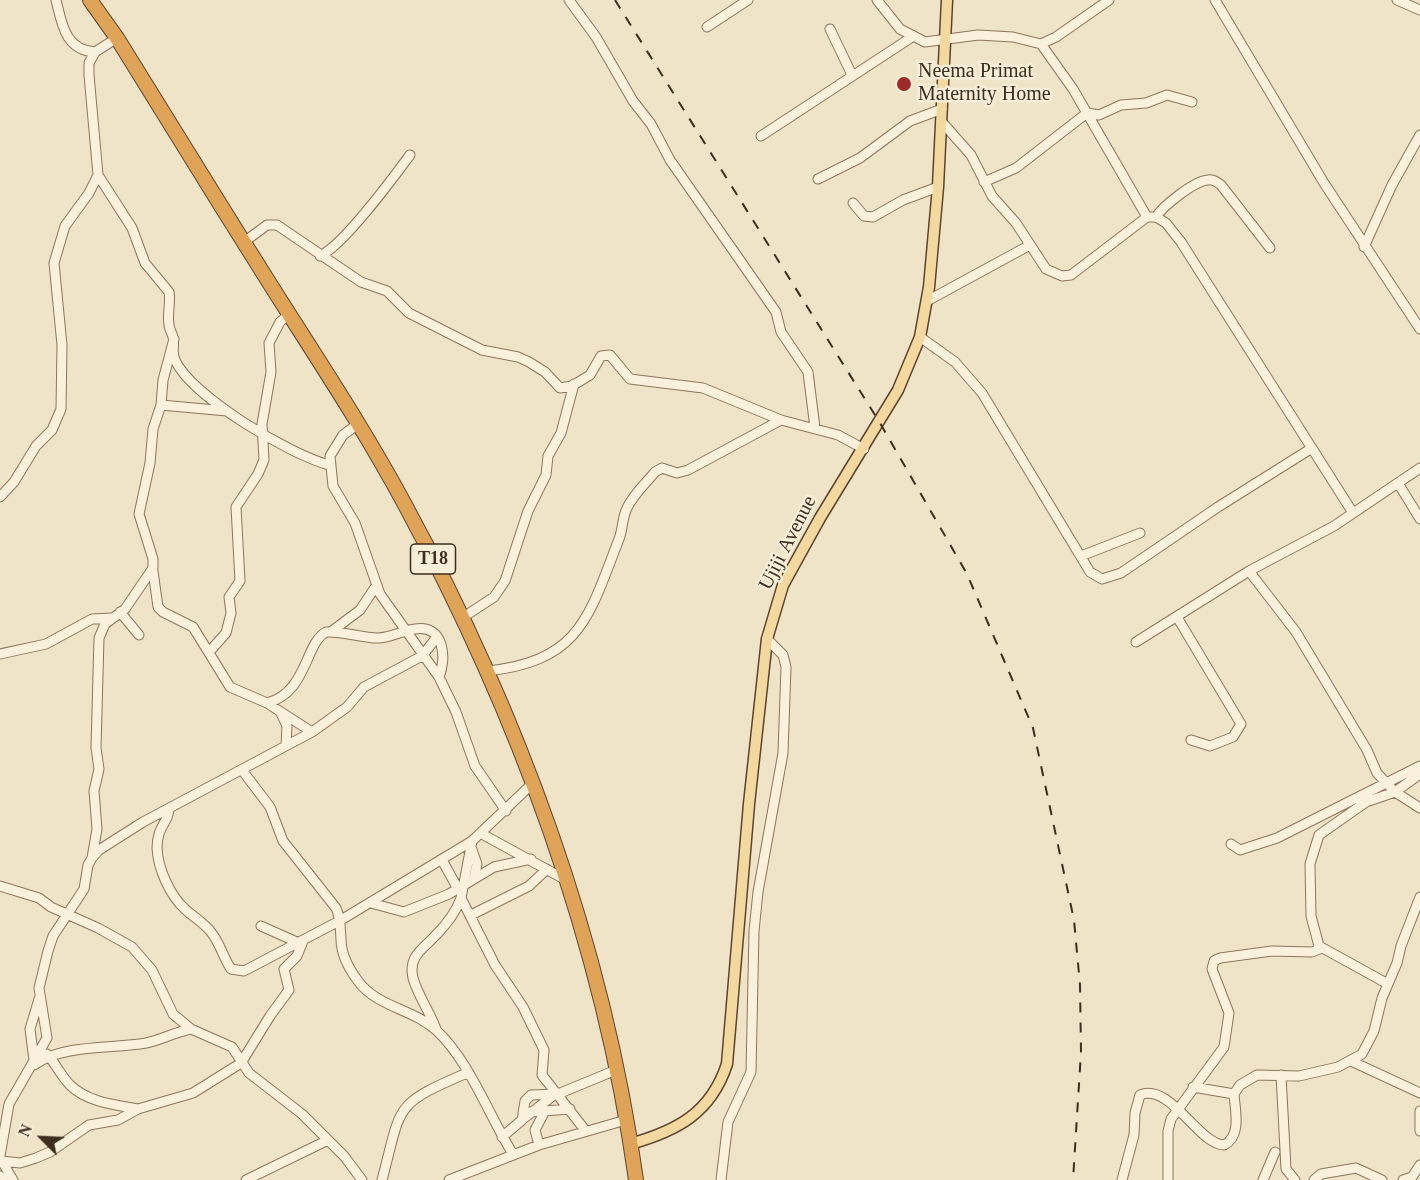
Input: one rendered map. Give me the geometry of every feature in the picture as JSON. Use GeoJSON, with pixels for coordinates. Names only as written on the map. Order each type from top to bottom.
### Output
{"type":"FeatureCollection","features":[{"type":"Feature","properties":{"kind":"highway","name":"T18"},"geometry":{"type":"LineString","coordinates":[[90,0],[117,38],[358,424],[405,505],[488,671],[533,783],[566,880],[616,1070],[636,1180]]}},
{"type":"Feature","properties":{"kind":"main road","name":"Ujiji Avenue"},"geometry":{"type":"LineString","coordinates":[[630,1144],[658,1137],[684,1123],[714,1091],[727,1064],[748,815],[767,639],[783,585],[820,518],[898,390],[920,337],[927,301],[938,186],[947,0]]}},
{"type":"Feature","properties":{"kind":"street"},"geometry":{"type":"LineString","coordinates":[[56,0],[64,34],[80,49],[95,52]]}},
{"type":"Feature","properties":{"kind":"street"},"geometry":{"type":"LineString","coordinates":[[569,0],[596,37],[633,102],[651,124],[662,149],[776,312],[781,332],[808,372],[815,428]]}},
{"type":"Feature","properties":{"kind":"street"},"geometry":{"type":"LineString","coordinates":[[707,27],[735,4],[748,0]]}},
{"type":"Feature","properties":{"kind":"street"},"geometry":{"type":"LineString","coordinates":[[877,0],[900,29],[925,42],[978,35],[1013,37],[1041,44],[1056,37],[1109,0]]}},
{"type":"Feature","properties":{"kind":"street"},"geometry":{"type":"LineString","coordinates":[[1215,0],[1364,247],[1420,329]]}},
{"type":"Feature","properties":{"kind":"street"},"geometry":{"type":"LineString","coordinates":[[1397,0],[1420,10]]}},
{"type":"Feature","properties":{"kind":"street"},"geometry":{"type":"LineString","coordinates":[[830,29],[852,75]]}},
{"type":"Feature","properties":{"kind":"street"},"geometry":{"type":"LineString","coordinates":[[761,136],[912,37]]}},
{"type":"Feature","properties":{"kind":"street"},"geometry":{"type":"LineString","coordinates":[[117,38],[95,52],[89,63],[98,176],[139,240],[144,263],[169,292],[169,324],[174,339],[172,351],[182,371],[227,411],[263,435],[305,458],[329,465]]}},
{"type":"Feature","properties":{"kind":"street"},"geometry":{"type":"LineString","coordinates":[[1041,44],[1151,217],[1166,223],[1192,258],[1353,513]]}},
{"type":"Feature","properties":{"kind":"street"},"geometry":{"type":"LineString","coordinates":[[984,182],[1016,168],[1087,113],[1099,115],[1121,105],[1146,103],[1167,95],[1192,102]]}},
{"type":"Feature","properties":{"kind":"street"},"geometry":{"type":"LineString","coordinates":[[818,179],[860,158],[910,121],[942,109]]}},
{"type":"Feature","properties":{"kind":"street"},"geometry":{"type":"LineString","coordinates":[[941,122],[971,155],[984,182],[1046,269],[1054,274],[1071,274],[1168,203],[1205,180],[1214,180],[1221,185],[1270,248]]}},
{"type":"Feature","properties":{"kind":"street"},"geometry":{"type":"LineString","coordinates":[[1364,247],[1392,185],[1420,135]]}},
{"type":"Feature","properties":{"kind":"street"},"geometry":{"type":"LineString","coordinates":[[320,256],[333,247],[374,202],[410,155]]}},
{"type":"Feature","properties":{"kind":"street"},"geometry":{"type":"LineString","coordinates":[[0,497],[8,491],[31,453],[52,430],[61,409],[62,345],[54,263],[65,226],[89,193],[98,176]]}},
{"type":"Feature","properties":{"kind":"street"},"geometry":{"type":"LineString","coordinates":[[853,203],[864,216],[873,217],[903,200],[938,186]]}},
{"type":"Feature","properties":{"kind":"street"},"geometry":{"type":"LineString","coordinates":[[244,242],[267,225],[277,225],[361,282],[387,291],[409,313],[490,353],[518,357],[529,362],[545,372],[560,388],[574,384],[592,374],[598,359],[606,354],[614,358],[630,379],[695,386],[781,420],[838,435],[864,449]]}},
{"type":"Feature","properties":{"kind":"street"},"geometry":{"type":"LineString","coordinates":[[927,301],[1030,244]]}},
{"type":"Feature","properties":{"kind":"street"},"geometry":{"type":"LineString","coordinates":[[210,651],[226,633],[231,613],[229,597],[240,581],[236,507],[261,468],[265,448],[264,406],[271,372],[269,343],[280,322],[290,314]]}},
{"type":"Feature","properties":{"kind":"street"},"geometry":{"type":"LineString","coordinates":[[920,337],[955,362],[982,393],[1081,556],[1097,578],[1111,578],[1226,501],[1312,448]]}},
{"type":"Feature","properties":{"kind":"street"},"geometry":{"type":"LineString","coordinates":[[174,339],[163,380],[161,405],[153,429],[150,463],[139,514],[153,559],[158,607],[162,612],[193,627],[210,651],[230,687],[267,704],[312,732]]}},
{"type":"Feature","properties":{"kind":"street"},"geometry":{"type":"LineString","coordinates":[[462,618],[494,597],[506,581],[528,511],[546,475],[548,456],[561,433],[574,384]]}},
{"type":"Feature","properties":{"kind":"street"},"geometry":{"type":"LineString","coordinates":[[161,405],[227,411]]}},
{"type":"Feature","properties":{"kind":"street"},"geometry":{"type":"LineString","coordinates":[[488,671],[512,668],[544,656],[557,650],[579,630],[594,607],[621,535],[627,507],[655,472],[662,468],[677,473],[688,470],[781,420]]}},
{"type":"Feature","properties":{"kind":"street"},"geometry":{"type":"LineString","coordinates":[[358,424],[343,435],[334,446],[329,465],[333,486],[355,523],[376,586],[422,656],[439,677],[456,712],[475,766],[506,811]]}},
{"type":"Feature","properties":{"kind":"street"},"geometry":{"type":"LineString","coordinates":[[1136,642],[1249,571],[1286,554],[1353,513],[1420,468]]}},
{"type":"Feature","properties":{"kind":"street"},"geometry":{"type":"LineString","coordinates":[[1398,483],[1420,519]]}},
{"type":"Feature","properties":{"kind":"street"},"geometry":{"type":"LineString","coordinates":[[1081,556],[1140,532]]}},
{"type":"Feature","properties":{"kind":"street"},"geometry":{"type":"LineString","coordinates":[[92,858],[97,829],[94,791],[99,769],[96,748],[98,646],[101,632],[111,618],[120,612],[153,568]]}},
{"type":"Feature","properties":{"kind":"street"},"geometry":{"type":"LineString","coordinates":[[1249,571],[1296,632],[1367,750],[1377,773],[1395,792],[1420,808]]}},
{"type":"Feature","properties":{"kind":"street"},"geometry":{"type":"LineString","coordinates":[[332,632],[360,610],[376,586]]}},
{"type":"Feature","properties":{"kind":"street"},"geometry":{"type":"LineString","coordinates":[[120,612],[139,634]]}},
{"type":"Feature","properties":{"kind":"street"},"geometry":{"type":"LineString","coordinates":[[1177,617],[1207,663],[1240,724],[1233,737],[1210,746],[1191,740]]}},
{"type":"Feature","properties":{"kind":"street"},"geometry":{"type":"LineString","coordinates":[[0,654],[46,644],[92,619],[111,618]]}},
{"type":"Feature","properties":{"kind":"street"},"geometry":{"type":"LineString","coordinates":[[267,704],[278,699],[302,675],[321,635],[332,632],[380,638],[422,629],[437,637],[444,659],[439,677]]}},
{"type":"Feature","properties":{"kind":"street"},"geometry":{"type":"LineString","coordinates":[[34,1060],[30,1029],[48,951],[53,936],[84,889],[88,865],[99,850],[143,822],[312,732],[347,707],[364,687],[422,656],[437,637]]}},
{"type":"Feature","properties":{"kind":"street"},"geometry":{"type":"LineString","coordinates":[[721,1180],[728,1122],[751,1072],[758,892],[783,753],[786,668],[783,655],[767,639]]}},
{"type":"Feature","properties":{"kind":"street"},"geometry":{"type":"LineString","coordinates":[[278,699],[279,711],[287,726],[286,745]]}},
{"type":"Feature","properties":{"kind":"street"},"geometry":{"type":"LineString","coordinates":[[1231,844],[1240,850],[1277,838],[1315,816],[1420,766]]}},
{"type":"Feature","properties":{"kind":"street"},"geometry":{"type":"LineString","coordinates":[[242,770],[270,807],[283,841],[332,901],[341,920],[342,950],[359,982],[375,996],[417,1017],[438,1032]]}},
{"type":"Feature","properties":{"kind":"street"},"geometry":{"type":"LineString","coordinates":[[1388,984],[1318,944],[1311,916],[1310,864],[1319,835],[1366,802],[1395,792],[1420,774]]}},
{"type":"Feature","properties":{"kind":"street"},"geometry":{"type":"LineString","coordinates":[[169,809],[168,817],[161,824],[158,834],[158,860],[162,872],[183,907],[212,933],[231,969],[244,971],[341,920],[472,844],[533,783]]}},
{"type":"Feature","properties":{"kind":"street"},"geometry":{"type":"LineString","coordinates":[[482,834],[566,880]]}},
{"type":"Feature","properties":{"kind":"street"},"geometry":{"type":"LineString","coordinates":[[417,1017],[418,1004],[413,965],[417,952],[436,936],[454,913],[472,844]]}},
{"type":"Feature","properties":{"kind":"street"},"geometry":{"type":"LineString","coordinates":[[472,844],[477,864],[474,879]]}},
{"type":"Feature","properties":{"kind":"street"},"geometry":{"type":"LineString","coordinates":[[371,903],[404,912],[461,891],[474,879],[504,863],[531,859]]}},
{"type":"Feature","properties":{"kind":"street"},"geometry":{"type":"LineString","coordinates":[[442,860],[461,891],[495,966],[523,1007],[544,1050],[542,1075],[585,1130]]}},
{"type":"Feature","properties":{"kind":"street"},"geometry":{"type":"LineString","coordinates":[[471,915],[529,886],[547,869]]}},
{"type":"Feature","properties":{"kind":"street"},"geometry":{"type":"LineString","coordinates":[[0,886],[39,897],[51,907],[123,941],[138,953],[160,984],[168,1008],[191,1029],[232,1047],[254,1079],[285,1099],[328,1140],[362,1180]]}},
{"type":"Feature","properties":{"kind":"street"},"geometry":{"type":"LineString","coordinates":[[1122,1180],[1134,1136],[1135,1113],[1140,1095],[1145,1093],[1159,1097],[1179,1109],[1214,1143],[1224,1145],[1232,1138],[1235,1131],[1234,1094],[1240,1085],[1257,1075],[1299,1076],[1351,1061],[1362,1054],[1371,1038],[1420,897]]}},
{"type":"Feature","properties":{"kind":"street"},"geometry":{"type":"LineString","coordinates":[[261,926],[301,942]]}},
{"type":"Feature","properties":{"kind":"street"},"geometry":{"type":"LineString","coordinates":[[5,1178],[20,1163],[45,1155],[89,1125],[118,1120],[138,1109],[183,1097],[241,1063],[270,1016],[290,990],[284,969],[297,956],[301,942]]}},
{"type":"Feature","properties":{"kind":"street"},"geometry":{"type":"LineString","coordinates":[[1168,1180],[1169,1124],[1193,1087],[1212,1067],[1224,1047],[1229,1013],[1212,969],[1214,961],[1220,958],[1264,952],[1312,952],[1322,948]]}},
{"type":"Feature","properties":{"kind":"street"},"geometry":{"type":"LineString","coordinates":[[414,980],[438,1032],[466,1073],[513,1154]]}},
{"type":"Feature","properties":{"kind":"street"},"geometry":{"type":"LineString","coordinates":[[27,1070],[45,1053],[47,1034],[39,997]]}},
{"type":"Feature","properties":{"kind":"street"},"geometry":{"type":"LineString","coordinates":[[5,1178],[1,1158],[5,1142],[4,1109],[34,1060],[45,1053],[148,1042],[191,1029]]}},
{"type":"Feature","properties":{"kind":"street"},"geometry":{"type":"LineString","coordinates":[[45,1053],[69,1084],[81,1093],[105,1102],[138,1109]]}},
{"type":"Feature","properties":{"kind":"street"},"geometry":{"type":"LineString","coordinates":[[1351,1061],[1420,1093]]}},
{"type":"Feature","properties":{"kind":"street"},"geometry":{"type":"LineString","coordinates":[[502,1137],[530,1112],[556,1094],[616,1070]]}},
{"type":"Feature","properties":{"kind":"street"},"geometry":{"type":"LineString","coordinates":[[381,1180],[396,1122],[406,1104],[425,1091],[466,1073]]}},
{"type":"Feature","properties":{"kind":"street"},"geometry":{"type":"LineString","coordinates":[[1281,1075],[1287,1176],[1295,1180]]}},
{"type":"Feature","properties":{"kind":"street"},"geometry":{"type":"LineString","coordinates":[[1193,1087],[1234,1094]]}},
{"type":"Feature","properties":{"kind":"street"},"geometry":{"type":"LineString","coordinates":[[522,1120],[525,1101],[531,1095],[556,1094]]}},
{"type":"Feature","properties":{"kind":"street"},"geometry":{"type":"LineString","coordinates":[[530,1112],[570,1109]]}},
{"type":"Feature","properties":{"kind":"street"},"geometry":{"type":"LineString","coordinates":[[539,1145],[535,1130],[545,1111]]}},
{"type":"Feature","properties":{"kind":"street"},"geometry":{"type":"LineString","coordinates":[[1420,1111],[1418,1121],[1420,1131]]}},
{"type":"Feature","properties":{"kind":"street"},"geometry":{"type":"LineString","coordinates":[[449,1180],[539,1145],[626,1120]]}},
{"type":"Feature","properties":{"kind":"street"},"geometry":{"type":"LineString","coordinates":[[246,1180],[328,1140]]}},
{"type":"Feature","properties":{"kind":"street"},"geometry":{"type":"LineString","coordinates":[[1263,1180],[1275,1152]]}},
{"type":"Feature","properties":{"kind":"street"},"geometry":{"type":"LineString","coordinates":[[1,1158],[20,1163]]}},
{"type":"Feature","properties":{"kind":"street"},"geometry":{"type":"LineString","coordinates":[[1403,1180],[1413,1176],[1420,1165]]}},
{"type":"Feature","properties":{"kind":"street"},"geometry":{"type":"LineString","coordinates":[[1314,1180],[1321,1174],[1356,1168],[1382,1180]]}},
{"type":"Feature","properties":{"kind":"railway"},"geometry":{"type":"LineString","coordinates":[[615,0],[880,423],[967,574],[1033,728],[1074,920],[1080,985],[1081,1052],[1073,1180]]}},
{"type":"Feature","properties":{"kind":"place","name":"Neema Primat Maternity Home"},"geometry":{"type":"Point","coordinates":[904,84]}}]}
